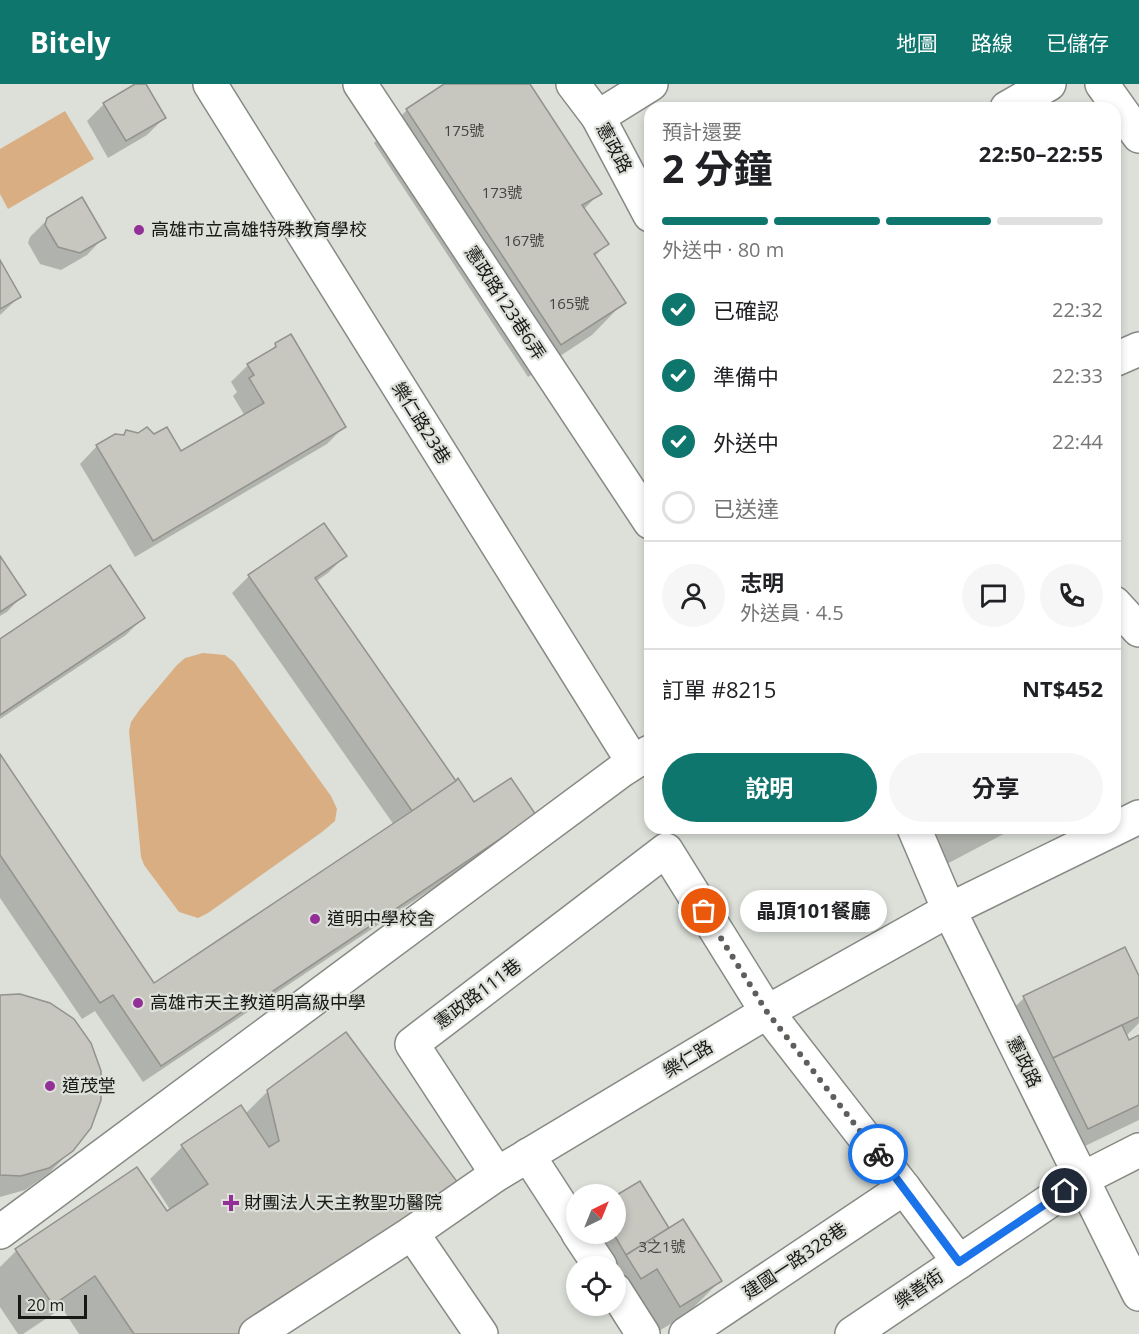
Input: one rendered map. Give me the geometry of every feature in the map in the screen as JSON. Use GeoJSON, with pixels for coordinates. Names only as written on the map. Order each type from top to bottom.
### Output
{"type":"FeatureCollection","features":[{"type":"Feature","properties":{"kind":"street","name":"樂仁路23巷"},"geometry":{"type":"LineString","coordinates":[[210,84],[635,761]]}},
{"type":"Feature","properties":{"kind":"street","name":"憲政路123巷6弄"},"geometry":{"type":"LineString","coordinates":[[360,84],[644,513]]}},
{"type":"Feature","properties":{"kind":"street","name":"憲政路"},"geometry":{"type":"LineString","coordinates":[[573,84],[598,117],[644,204]]}},
{"type":"Feature","properties":{"kind":"street"},"geometry":{"type":"LineString","coordinates":[[1018,102],[1049,84]]}},
{"type":"Feature","properties":{"kind":"street"},"geometry":{"type":"LineString","coordinates":[[1102,84],[1115,102]]}},
{"type":"Feature","properties":{"kind":"street"},"geometry":{"type":"LineString","coordinates":[[598,117],[654,93]]}},
{"type":"Feature","properties":{"kind":"street"},"geometry":{"type":"LineString","coordinates":[[1121,111],[1139,136]]}},
{"type":"Feature","properties":{"kind":"street"},"geometry":{"type":"LineString","coordinates":[[1121,357],[1139,349]]}},
{"type":"Feature","properties":{"kind":"street"},"geometry":{"type":"LineString","coordinates":[[1121,614],[1132,631]]}},
{"type":"Feature","properties":{"kind":"street"},"geometry":{"type":"LineString","coordinates":[[0,1232],[635,761]]}},
{"type":"Feature","properties":{"kind":"street","name":"樂仁路"},"geometry":{"type":"LineString","coordinates":[[1121,830],[1136,823]]}},
{"type":"Feature","properties":{"kind":"street","name":"憲政路"},"geometry":{"type":"LineString","coordinates":[[917,834],[949,910],[1139,1294]]}},
{"type":"Feature","properties":{"kind":"street","name":"樂仁路"},"geometry":{"type":"LineString","coordinates":[[256,1334],[412,1233],[497,1174],[767,1012],[949,910],[1112,834]]}},
{"type":"Feature","properties":{"kind":"street","name":"憲政路111巷"},"geometry":{"type":"LineString","coordinates":[[497,1174],[412,1044],[666,850],[767,1012]]}},
{"type":"Feature","properties":{"kind":"street"},"geometry":{"type":"LineString","coordinates":[[767,1012],[959,1262]]}},
{"type":"Feature","properties":{"kind":"street","name":"樂善街"},"geometry":{"type":"LineString","coordinates":[[852,1334],[1082,1179],[1139,1150]]}},
{"type":"Feature","properties":{"kind":"street"},"geometry":{"type":"LineString","coordinates":[[528,1155],[566,1214]]}},
{"type":"Feature","properties":{"kind":"street","name":"建國一路328巷"},"geometry":{"type":"LineString","coordinates":[[686,1334],[904,1188]]}},
{"type":"Feature","properties":{"kind":"street"},"geometry":{"type":"LineString","coordinates":[[412,1233],[472,1331]]}},
{"type":"Feature","properties":{"kind":"street"},"geometry":{"type":"LineString","coordinates":[[626,1307],[643,1334]]}},
{"type":"Feature","properties":{"kind":"shaded area"},"geometry":{"type":"Polygon","coordinates":[[[65,111],[94,159],[8,209],[0,194],[0,149],[65,111]]]}},
{"type":"Feature","properties":{"kind":"shaded area"},"geometry":{"type":"Polygon","coordinates":[[[203,653],[225,655],[234,662],[331,796],[337,809],[335,821],[322,832],[198,918],[179,912],[144,865],[141,857],[129,731],[131,722],[140,709],[177,665],[185,658],[203,653]]]}},
{"type":"Feature","properties":{"kind":"building"},"geometry":{"type":"Polygon","coordinates":[[[135,84],[146,84],[166,118],[126,141],[103,103],[135,84]]]}},
{"type":"Feature","properties":{"kind":"building"},"geometry":{"type":"Polygon","coordinates":[[[444,84],[530,84],[602,194],[582,205],[609,244],[594,254],[626,303],[561,345],[406,109],[444,84]]]}},
{"type":"Feature","properties":{"kind":"building"},"geometry":{"type":"Polygon","coordinates":[[[82,197],[106,238],[80,253],[58,247],[45,225],[47,218],[82,197]]]}},
{"type":"Feature","properties":{"kind":"building"},"geometry":{"type":"Polygon","coordinates":[[[0,260],[21,297],[0,309],[0,260]]]}},
{"type":"Feature","properties":{"kind":"building"},"geometry":{"type":"Polygon","coordinates":[[[291,334],[346,427],[153,541],[96,445],[115,434],[124,435],[126,430],[138,433],[147,427],[154,434],[167,427],[181,451],[264,403],[249,378],[254,375],[247,364],[276,347],[275,343],[291,334]]]}},
{"type":"Feature","properties":{"kind":"building"},"geometry":{"type":"Polygon","coordinates":[[[324,523],[347,556],[315,578],[456,781],[412,811],[248,575],[324,523]]]}},
{"type":"Feature","properties":{"kind":"building"},"geometry":{"type":"Polygon","coordinates":[[[0,556],[26,595],[0,612],[0,556]]]}},
{"type":"Feature","properties":{"kind":"building"},"geometry":{"type":"Polygon","coordinates":[[[110,565],[145,618],[0,715],[0,639],[110,565]]]}},
{"type":"Feature","properties":{"kind":"building","name":"道明中學校舍"},"geometry":{"type":"Polygon","coordinates":[[[0,754],[154,983],[458,778],[474,802],[511,778],[536,815],[161,1066],[113,995],[100,1003],[0,855],[0,754]]]}},
{"type":"Feature","properties":{"kind":"building"},"geometry":{"type":"Polygon","coordinates":[[[1125,947],[1139,976],[1139,1017],[1053,1058],[1023,996],[1125,947]]]}},
{"type":"Feature","properties":{"kind":"building","name":"道茂堂"},"geometry":{"type":"Polygon","coordinates":[[[20,994],[50,1003],[74,1019],[91,1043],[101,1071],[101,1100],[91,1128],[73,1151],[49,1168],[21,1176],[0,1175],[0,995],[20,994]]]}},
{"type":"Feature","properties":{"kind":"building"},"geometry":{"type":"Polygon","coordinates":[[[1122,1025],[1129,1040],[1139,1035],[1139,1105],[1088,1129],[1053,1058],[1122,1025]]]}},
{"type":"Feature","properties":{"kind":"building","name":"財團法人天主教聖功醫院"},"geometry":{"type":"Polygon","coordinates":[[[346,1032],[458,1183],[242,1334],[134,1334],[95,1276],[53,1305],[15,1249],[137,1167],[167,1211],[208,1184],[181,1145],[241,1105],[269,1147],[279,1141],[267,1090],[346,1032]]]}},
{"type":"Feature","properties":{"kind":"building"},"geometry":{"type":"Polygon","coordinates":[[[640,1181],[669,1228],[626,1255],[620,1244],[626,1244],[626,1189],[640,1181]]]}},
{"type":"Feature","properties":{"kind":"building"},"geometry":{"type":"Polygon","coordinates":[[[683,1219],[722,1281],[680,1307],[657,1269],[641,1279],[626,1255],[683,1219]]]}},
{"type":"Feature","properties":{"kind":"way so far"},"geometry":{"type":"LineString","coordinates":[[704,911],[767,1012],[878,1154]]}},
{"type":"Feature","properties":{"kind":"place","name":"高雄市立高雄特殊教育學校"},"geometry":{"type":"Point","coordinates":[139,230]}},
{"type":"Feature","properties":{"kind":"place","name":"晶頂101餐廳"},"geometry":{"type":"Point","coordinates":[704,911]}},
{"type":"Feature","properties":{"kind":"place","name":"道明中學校舍"},"geometry":{"type":"Point","coordinates":[315,919]}},
{"type":"Feature","properties":{"kind":"place","name":"高雄市天主教道明高級中學"},"geometry":{"type":"Point","coordinates":[138,1003]}},
{"type":"Feature","properties":{"kind":"place","name":"道茂堂"},"geometry":{"type":"Point","coordinates":[50,1086]}},
{"type":"Feature","properties":{"kind":"place","name":"財團法人天主教聖功醫院"},"geometry":{"type":"Point","coordinates":[231,1203]}},
{"type":"Feature","properties":{"kind":"route"},"geometry":{"type":"LineString","coordinates":[[878,1154],[959,1262],[1065,1191]]}}]}
